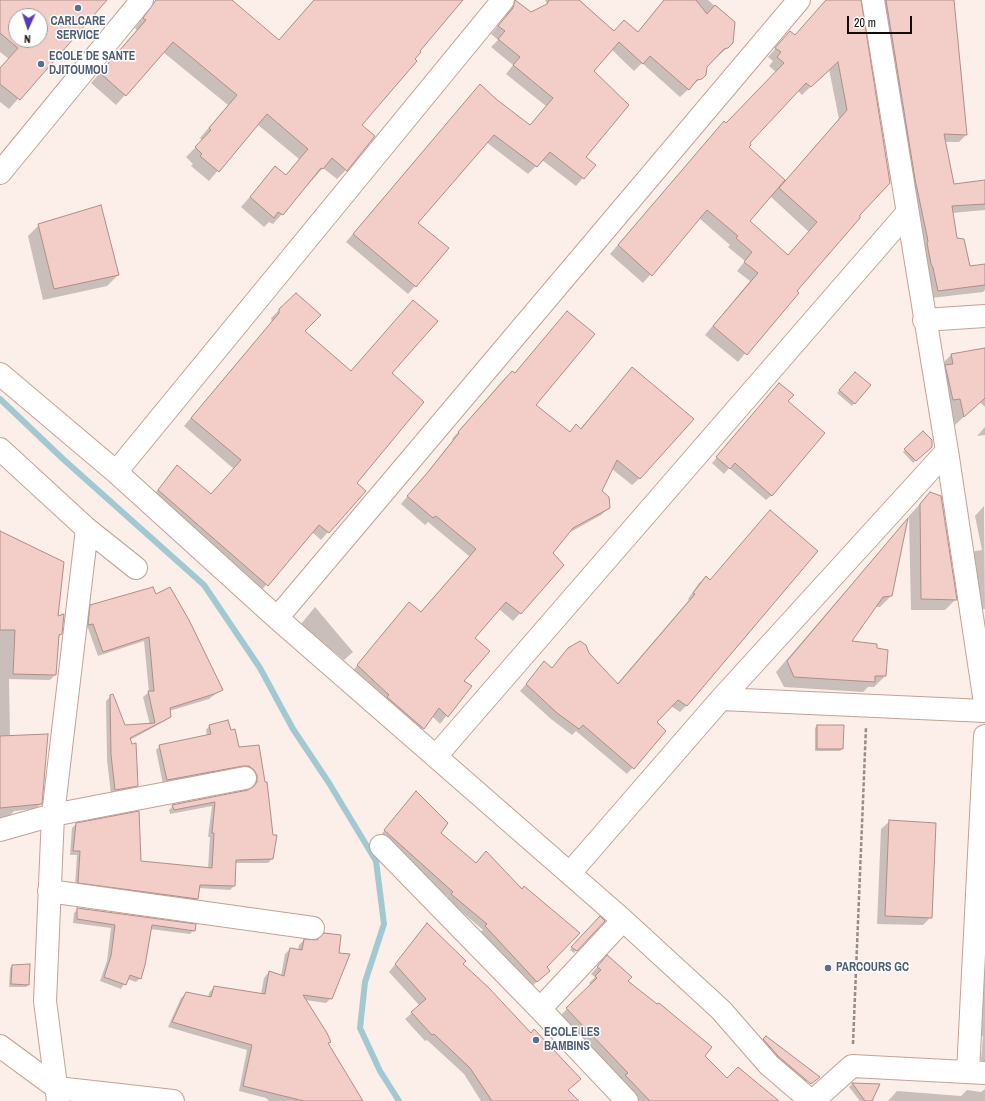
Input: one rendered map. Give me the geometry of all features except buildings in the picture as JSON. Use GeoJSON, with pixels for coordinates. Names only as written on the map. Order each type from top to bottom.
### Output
{"type":"FeatureCollection","features":[{"type":"Feature","properties":{"kind":"street"},"geometry":{"type":"LineString","coordinates":[[0,173],[142,0]]}},
{"type":"Feature","properties":{"kind":"street"},"geometry":{"type":"LineString","coordinates":[[277,618],[799,0]]}},
{"type":"Feature","properties":{"kind":"street"},"geometry":{"type":"LineString","coordinates":[[873,0],[985,703]]}},
{"type":"Feature","properties":{"kind":"street"},"geometry":{"type":"LineString","coordinates":[[116,472],[500,1]]}},
{"type":"Feature","properties":{"kind":"street"},"geometry":{"type":"LineString","coordinates":[[436,756],[907,213]]}},
{"type":"Feature","properties":{"kind":"street"},"geometry":{"type":"LineString","coordinates":[[924,320],[985,316]]}},
{"type":"Feature","properties":{"kind":"street"},"geometry":{"type":"LineString","coordinates":[[0,374],[116,472],[277,618],[623,920],[721,1010],[769,1065],[812,1101],[852,1066],[976,1072],[985,736]]}},
{"type":"Feature","properties":{"kind":"street"},"geometry":{"type":"LineString","coordinates":[[0,449],[87,530],[136,568]]}},
{"type":"Feature","properties":{"kind":"street"},"geometry":{"type":"LineString","coordinates":[[570,873],[721,699],[946,451]]}},
{"type":"Feature","properties":{"kind":"street"},"geometry":{"type":"LineString","coordinates":[[58,1095],[45,1001],[49,891],[53,815],[87,530]]}},
{"type":"Feature","properties":{"kind":"street"},"geometry":{"type":"LineString","coordinates":[[721,699],[985,711]]}},
{"type":"Feature","properties":{"kind":"street"},"geometry":{"type":"LineString","coordinates":[[0,830],[53,815],[245,778]]}},
{"type":"Feature","properties":{"kind":"street"},"geometry":{"type":"LineString","coordinates":[[381,846],[540,1009],[626,1101]]}},
{"type":"Feature","properties":{"kind":"street"},"geometry":{"type":"LineString","coordinates":[[49,891],[313,928]]}},
{"type":"Feature","properties":{"kind":"street"},"geometry":{"type":"LineString","coordinates":[[540,1009],[623,920]]}},
{"type":"Feature","properties":{"kind":"street"},"geometry":{"type":"LineString","coordinates":[[0,1046],[58,1095],[173,1101]]}},
{"type":"Feature","properties":{"kind":"path"},"geometry":{"type":"LineString","coordinates":[[852,1066],[867,706]]}},
{"type":"Feature","properties":{"kind":"waterway"},"geometry":{"type":"LineString","coordinates":[[0,399],[63,459],[204,585],[260,668],[293,729],[329,783],[376,861],[384,924],[365,982],[360,1028],[380,1071],[399,1101]]}},
{"type":"Feature","properties":{"kind":"place","name":"CARLCARE SERVICE"},"geometry":{"type":"Point","coordinates":[78,8]}},
{"type":"Feature","properties":{"kind":"place","name":"ECOLE DE SANTE DJITOUMOU"},"geometry":{"type":"Point","coordinates":[41,64]}},
{"type":"Feature","properties":{"kind":"place","name":"PARCOURS GC"},"geometry":{"type":"Point","coordinates":[828,968]}},
{"type":"Feature","properties":{"kind":"place","name":"ECOLE LES BAMBINS"},"geometry":{"type":"Point","coordinates":[536,1040]}}]}
